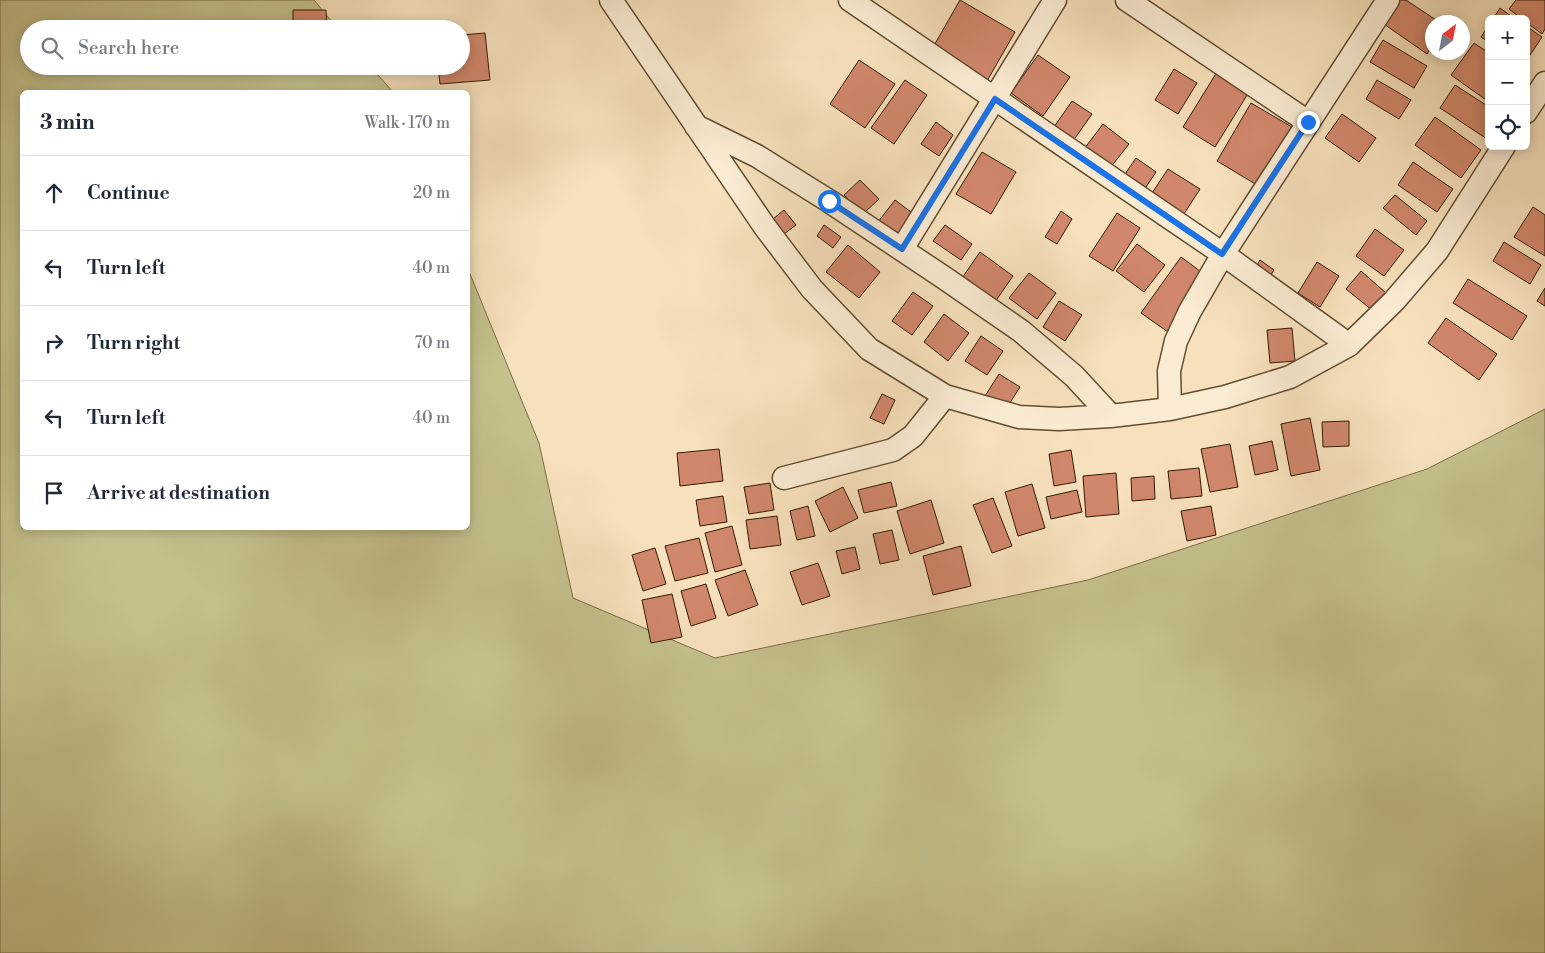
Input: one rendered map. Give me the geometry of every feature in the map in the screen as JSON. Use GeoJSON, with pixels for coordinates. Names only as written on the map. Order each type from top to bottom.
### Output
{"type":"FeatureCollection","features":[{"type":"Feature","properties":{"kind":"street"},"geometry":{"type":"LineString","coordinates":[[611,0],[764,227],[812,289],[869,349],[945,396],[1019,417],[1111,416],[1170,409],[1225,397],[1290,377],[1349,345],[1394,301],[1437,251],[1501,150]]}},
{"type":"Feature","properties":{"kind":"street"},"geometry":{"type":"LineString","coordinates":[[850,0],[1222,254],[1349,345]]}},
{"type":"Feature","properties":{"kind":"street"},"geometry":{"type":"LineString","coordinates":[[902,249],[1055,0]]}},
{"type":"Feature","properties":{"kind":"street"},"geometry":{"type":"LineString","coordinates":[[1127,0],[1308,122]]}},
{"type":"Feature","properties":{"kind":"street"},"geometry":{"type":"LineString","coordinates":[[1170,409],[1169,372],[1176,341],[1190,311],[1222,254],[1388,0]]}},
{"type":"Feature","properties":{"kind":"street"},"geometry":{"type":"LineString","coordinates":[[1530,106],[1545,83]]}},
{"type":"Feature","properties":{"kind":"street"},"geometry":{"type":"LineString","coordinates":[[695,126],[757,156],[829,201],[1021,331],[1074,376],[1111,416]]}},
{"type":"Feature","properties":{"kind":"street"},"geometry":{"type":"LineString","coordinates":[[784,478],[893,450],[913,436],[945,396]]}},
{"type":"Feature","properties":{"kind":"shaded area"},"geometry":{"type":"Polygon","coordinates":[[[0,0],[314,0],[331,20],[20,20],[20,75],[378,75],[391,90],[20,90],[20,530],[470,530],[470,274],[539,443],[573,598],[715,658],[1088,580],[1427,469],[1545,409],[1545,953],[0,953],[0,0]]]}},
{"type":"Feature","properties":{"kind":"building"},"geometry":{"type":"Polygon","coordinates":[[[960,0],[1015,32],[987,81],[932,49],[960,0]]]}},
{"type":"Feature","properties":{"kind":"building"},"geometry":{"type":"Polygon","coordinates":[[[1396,0],[1406,0],[1428,15],[1425,15],[1425,53],[1381,22],[1396,0]]]}},
{"type":"Feature","properties":{"kind":"building"},"geometry":{"type":"Polygon","coordinates":[[[1516,0],[1545,0],[1545,29],[1542,34],[1530,25],[1530,15],[1517,15],[1509,9],[1516,0]]]}},
{"type":"Feature","properties":{"kind":"building"},"geometry":{"type":"Polygon","coordinates":[[[1500,8],[1510,15],[1496,15],[1500,8]]]}},
{"type":"Feature","properties":{"kind":"building"},"geometry":{"type":"Polygon","coordinates":[[[293,10],[326,10],[327,20],[293,20],[293,10]]]}},
{"type":"Feature","properties":{"kind":"building"},"geometry":{"type":"Polygon","coordinates":[[[1530,29],[1542,37],[1530,55],[1530,29]]]}},
{"type":"Feature","properties":{"kind":"building"},"geometry":{"type":"Polygon","coordinates":[[[1485,31],[1485,40],[1481,37],[1485,31]]]}},
{"type":"Feature","properties":{"kind":"building"},"geometry":{"type":"Polygon","coordinates":[[[485,33],[490,80],[440,84],[439,75],[470,75],[470,34],[485,33]]]}},
{"type":"Feature","properties":{"kind":"building"},"geometry":{"type":"Polygon","coordinates":[[[1383,40],[1427,66],[1414,88],[1370,62],[1383,40]]]}},
{"type":"Feature","properties":{"kind":"building"},"geometry":{"type":"Polygon","coordinates":[[[1474,43],[1485,50],[1485,99],[1451,75],[1462,60],[1470,60],[1470,49],[1474,43]]]}},
{"type":"Feature","properties":{"kind":"building"},"geometry":{"type":"Polygon","coordinates":[[[1038,55],[1070,77],[1043,116],[1011,93],[1038,55]]]}},
{"type":"Feature","properties":{"kind":"building"},"geometry":{"type":"Polygon","coordinates":[[[859,60],[895,84],[865,128],[830,104],[859,60]]]}},
{"type":"Feature","properties":{"kind":"building"},"geometry":{"type":"Polygon","coordinates":[[[1174,69],[1197,83],[1178,114],[1155,100],[1174,69]]]}},
{"type":"Feature","properties":{"kind":"building"},"geometry":{"type":"Polygon","coordinates":[[[1217,72],[1249,92],[1215,147],[1183,127],[1217,72]]]}},
{"type":"Feature","properties":{"kind":"building"},"geometry":{"type":"Polygon","coordinates":[[[905,80],[927,95],[894,144],[871,128],[905,80]]]}},
{"type":"Feature","properties":{"kind":"building"},"geometry":{"type":"Polygon","coordinates":[[[1377,80],[1411,100],[1399,119],[1366,99],[1377,80]]]}},
{"type":"Feature","properties":{"kind":"building"},"geometry":{"type":"Polygon","coordinates":[[[1455,85],[1485,104],[1485,138],[1440,108],[1455,85]]]}},
{"type":"Feature","properties":{"kind":"building"},"geometry":{"type":"Polygon","coordinates":[[[1072,101],[1092,114],[1073,141],[1054,127],[1072,101]]]}},
{"type":"Feature","properties":{"kind":"building"},"geometry":{"type":"Polygon","coordinates":[[[1251,103],[1292,127],[1257,185],[1217,161],[1251,103]]]}},
{"type":"Feature","properties":{"kind":"building"},"geometry":{"type":"Polygon","coordinates":[[[1342,114],[1376,138],[1359,162],[1325,138],[1342,114]]]}},
{"type":"Feature","properties":{"kind":"building"},"geometry":{"type":"Polygon","coordinates":[[[1435,117],[1481,150],[1461,178],[1415,145],[1435,117]]]}},
{"type":"Feature","properties":{"kind":"building"},"geometry":{"type":"Polygon","coordinates":[[[936,122],[953,135],[939,156],[921,144],[936,122]]]}},
{"type":"Feature","properties":{"kind":"building"},"geometry":{"type":"Polygon","coordinates":[[[1103,124],[1129,144],[1106,173],[1081,153],[1103,124]]]}},
{"type":"Feature","properties":{"kind":"building"},"geometry":{"type":"Polygon","coordinates":[[[982,152],[1016,172],[991,214],[956,194],[982,152]]]}},
{"type":"Feature","properties":{"kind":"building"},"geometry":{"type":"Polygon","coordinates":[[[1136,158],[1156,172],[1140,196],[1119,183],[1136,158]]]}},
{"type":"Feature","properties":{"kind":"building"},"geometry":{"type":"Polygon","coordinates":[[[1413,162],[1453,189],[1437,212],[1398,185],[1413,162]]]}},
{"type":"Feature","properties":{"kind":"building"},"geometry":{"type":"Polygon","coordinates":[[[1168,169],[1200,189],[1182,217],[1150,196],[1168,169]]]}},
{"type":"Feature","properties":{"kind":"building"},"geometry":{"type":"Polygon","coordinates":[[[860,180],[879,199],[863,214],[844,195],[860,180]]]}},
{"type":"Feature","properties":{"kind":"building"},"geometry":{"type":"Polygon","coordinates":[[[1395,195],[1427,221],[1416,235],[1383,208],[1395,195]]]}},
{"type":"Feature","properties":{"kind":"building"},"geometry":{"type":"Polygon","coordinates":[[[895,200],[915,215],[898,237],[878,222],[895,200]]]}},
{"type":"Feature","properties":{"kind":"building"},"geometry":{"type":"Polygon","coordinates":[[[1533,207],[1545,215],[1545,256],[1514,237],[1533,207]]]}},
{"type":"Feature","properties":{"kind":"building"},"geometry":{"type":"Polygon","coordinates":[[[784,210],[796,225],[780,237],[768,223],[784,210]]]}},
{"type":"Feature","properties":{"kind":"building"},"geometry":{"type":"Polygon","coordinates":[[[1061,211],[1072,219],[1057,244],[1045,237],[1061,211]]]}},
{"type":"Feature","properties":{"kind":"building"},"geometry":{"type":"Polygon","coordinates":[[[1117,213],[1140,228],[1113,271],[1089,256],[1117,213]]]}},
{"type":"Feature","properties":{"kind":"building"},"geometry":{"type":"Polygon","coordinates":[[[824,225],[841,237],[833,248],[817,236],[824,225]]]}},
{"type":"Feature","properties":{"kind":"building"},"geometry":{"type":"Polygon","coordinates":[[[945,225],[972,244],[961,260],[933,241],[945,225]]]}},
{"type":"Feature","properties":{"kind":"building"},"geometry":{"type":"Polygon","coordinates":[[[1375,229],[1404,250],[1384,276],[1356,256],[1375,229]]]}},
{"type":"Feature","properties":{"kind":"building"},"geometry":{"type":"Polygon","coordinates":[[[1504,242],[1541,265],[1530,284],[1493,261],[1504,242]]]}},
{"type":"Feature","properties":{"kind":"building"},"geometry":{"type":"Polygon","coordinates":[[[1137,244],[1165,265],[1144,292],[1116,271],[1137,244]]]}},
{"type":"Feature","properties":{"kind":"building"},"geometry":{"type":"Polygon","coordinates":[[[848,245],[880,272],[859,298],[826,272],[848,245]]]}},
{"type":"Feature","properties":{"kind":"building"},"geometry":{"type":"Polygon","coordinates":[[[980,252],[1013,276],[995,302],[962,278],[980,252]]]}},
{"type":"Feature","properties":{"kind":"building"},"geometry":{"type":"Polygon","coordinates":[[[1181,257],[1208,277],[1168,332],[1141,313],[1181,257]]]}},
{"type":"Feature","properties":{"kind":"building"},"geometry":{"type":"Polygon","coordinates":[[[1260,260],[1274,270],[1266,282],[1252,273],[1260,260]]]}},
{"type":"Feature","properties":{"kind":"building"},"geometry":{"type":"Polygon","coordinates":[[[1317,262],[1339,276],[1320,307],[1298,293],[1317,262]]]}},
{"type":"Feature","properties":{"kind":"building"},"geometry":{"type":"Polygon","coordinates":[[[1361,271],[1386,293],[1372,310],[1346,289],[1361,271]]]}},
{"type":"Feature","properties":{"kind":"building"},"geometry":{"type":"Polygon","coordinates":[[[1029,273],[1056,293],[1037,319],[1009,298],[1029,273]]]}},
{"type":"Feature","properties":{"kind":"building"},"geometry":{"type":"Polygon","coordinates":[[[1468,279],[1527,316],[1512,340],[1453,303],[1468,279]]]}},
{"type":"Feature","properties":{"kind":"building"},"geometry":{"type":"Polygon","coordinates":[[[1545,288],[1545,306],[1537,301],[1545,288]]]}},
{"type":"Feature","properties":{"kind":"building"},"geometry":{"type":"Polygon","coordinates":[[[913,292],[933,306],[912,335],[892,321],[913,292]]]}},
{"type":"Feature","properties":{"kind":"building"},"geometry":{"type":"Polygon","coordinates":[[[1059,301],[1082,315],[1065,341],[1043,327],[1059,301]]]}},
{"type":"Feature","properties":{"kind":"building"},"geometry":{"type":"Polygon","coordinates":[[[944,314],[969,333],[948,361],[924,342],[944,314]]]}},
{"type":"Feature","properties":{"kind":"building"},"geometry":{"type":"Polygon","coordinates":[[[1446,318],[1497,354],[1479,380],[1428,343],[1446,318]]]}},
{"type":"Feature","properties":{"kind":"building"},"geometry":{"type":"Polygon","coordinates":[[[1292,328],[1295,361],[1270,363],[1267,330],[1292,328]]]}},
{"type":"Feature","properties":{"kind":"building"},"geometry":{"type":"Polygon","coordinates":[[[981,336],[1003,351],[987,375],[965,361],[981,336]]]}},
{"type":"Feature","properties":{"kind":"building"},"geometry":{"type":"Polygon","coordinates":[[[999,374],[1020,387],[1006,409],[985,396],[999,374]]]}},
{"type":"Feature","properties":{"kind":"building"},"geometry":{"type":"Polygon","coordinates":[[[882,394],[895,400],[884,424],[870,418],[882,394]]]}},
{"type":"Feature","properties":{"kind":"building"},"geometry":{"type":"Polygon","coordinates":[[[1310,418],[1320,470],[1291,476],[1281,424],[1310,418]]]}},
{"type":"Feature","properties":{"kind":"building"},"geometry":{"type":"Polygon","coordinates":[[[1349,421],[1349,446],[1323,447],[1322,422],[1349,421]]]}},
{"type":"Feature","properties":{"kind":"building"},"geometry":{"type":"Polygon","coordinates":[[[1272,441],[1278,470],[1255,475],[1249,446],[1272,441]]]}},
{"type":"Feature","properties":{"kind":"building"},"geometry":{"type":"Polygon","coordinates":[[[1230,444],[1238,487],[1210,492],[1201,449],[1230,444]]]}},
{"type":"Feature","properties":{"kind":"building"},"geometry":{"type":"Polygon","coordinates":[[[719,449],[723,481],[680,486],[677,453],[719,449]]]}},
{"type":"Feature","properties":{"kind":"building"},"geometry":{"type":"Polygon","coordinates":[[[1071,450],[1076,482],[1054,486],[1049,454],[1071,450]]]}},
{"type":"Feature","properties":{"kind":"building"},"geometry":{"type":"Polygon","coordinates":[[[1199,468],[1202,496],[1171,499],[1168,471],[1199,468]]]}},
{"type":"Feature","properties":{"kind":"building"},"geometry":{"type":"Polygon","coordinates":[[[1116,473],[1119,514],[1086,517],[1083,476],[1116,473]]]}},
{"type":"Feature","properties":{"kind":"building"},"geometry":{"type":"Polygon","coordinates":[[[1154,476],[1155,499],[1132,501],[1131,478],[1154,476]]]}},
{"type":"Feature","properties":{"kind":"building"},"geometry":{"type":"Polygon","coordinates":[[[891,482],[897,506],[864,513],[858,490],[891,482]]]}},
{"type":"Feature","properties":{"kind":"building"},"geometry":{"type":"Polygon","coordinates":[[[770,483],[774,510],[749,514],[744,487],[770,483]]]}},
{"type":"Feature","properties":{"kind":"building"},"geometry":{"type":"Polygon","coordinates":[[[1032,484],[1045,528],[1018,536],[1005,492],[1032,484]]]}},
{"type":"Feature","properties":{"kind":"building"},"geometry":{"type":"Polygon","coordinates":[[[843,487],[858,518],[830,532],[815,501],[843,487]]]}},
{"type":"Feature","properties":{"kind":"building"},"geometry":{"type":"Polygon","coordinates":[[[1077,490],[1082,512],[1051,519],[1046,497],[1077,490]]]}},
{"type":"Feature","properties":{"kind":"building"},"geometry":{"type":"Polygon","coordinates":[[[723,496],[727,522],[700,526],[696,500],[723,496]]]}},
{"type":"Feature","properties":{"kind":"building"},"geometry":{"type":"Polygon","coordinates":[[[993,498],[1012,546],[992,553],[973,505],[993,498]]]}},
{"type":"Feature","properties":{"kind":"building"},"geometry":{"type":"Polygon","coordinates":[[[931,500],[944,543],[910,554],[897,511],[931,500]]]}},
{"type":"Feature","properties":{"kind":"building"},"geometry":{"type":"Polygon","coordinates":[[[808,506],[815,536],[797,540],[790,511],[808,506]]]}},
{"type":"Feature","properties":{"kind":"building"},"geometry":{"type":"Polygon","coordinates":[[[1211,506],[1216,535],[1187,541],[1181,511],[1211,506]]]}},
{"type":"Feature","properties":{"kind":"building"},"geometry":{"type":"Polygon","coordinates":[[[777,516],[781,545],[750,549],[746,520],[777,516]]]}},
{"type":"Feature","properties":{"kind":"building"},"geometry":{"type":"Polygon","coordinates":[[[732,526],[742,565],[715,572],[705,533],[732,526]]]}},
{"type":"Feature","properties":{"kind":"building"},"geometry":{"type":"Polygon","coordinates":[[[892,530],[899,560],[880,564],[873,534],[892,530]]]}},
{"type":"Feature","properties":{"kind":"building"},"geometry":{"type":"Polygon","coordinates":[[[699,538],[708,573],[675,581],[665,546],[699,538]]]}},
{"type":"Feature","properties":{"kind":"building"},"geometry":{"type":"Polygon","coordinates":[[[961,546],[971,586],[933,595],[923,556],[961,546]]]}},
{"type":"Feature","properties":{"kind":"building"},"geometry":{"type":"Polygon","coordinates":[[[855,547],[860,569],[842,574],[836,551],[855,547]]]}},
{"type":"Feature","properties":{"kind":"building"},"geometry":{"type":"Polygon","coordinates":[[[655,548],[666,584],[643,591],[632,555],[655,548]]]}},
{"type":"Feature","properties":{"kind":"building"},"geometry":{"type":"Polygon","coordinates":[[[818,563],[830,596],[802,605],[790,572],[818,563]]]}},
{"type":"Feature","properties":{"kind":"building"},"geometry":{"type":"Polygon","coordinates":[[[745,570],[758,605],[728,616],[715,580],[745,570]]]}},
{"type":"Feature","properties":{"kind":"building"},"geometry":{"type":"Polygon","coordinates":[[[706,584],[716,618],[691,626],[681,591],[706,584]]]}},
{"type":"Feature","properties":{"kind":"building"},"geometry":{"type":"Polygon","coordinates":[[[672,594],[682,637],[651,643],[642,600],[672,594]]]}},
{"type":"Feature","properties":{"kind":"route"},"geometry":{"type":"LineString","coordinates":[[829,201],[902,249],[995,99],[1222,254],[1308,122]]}}]}
